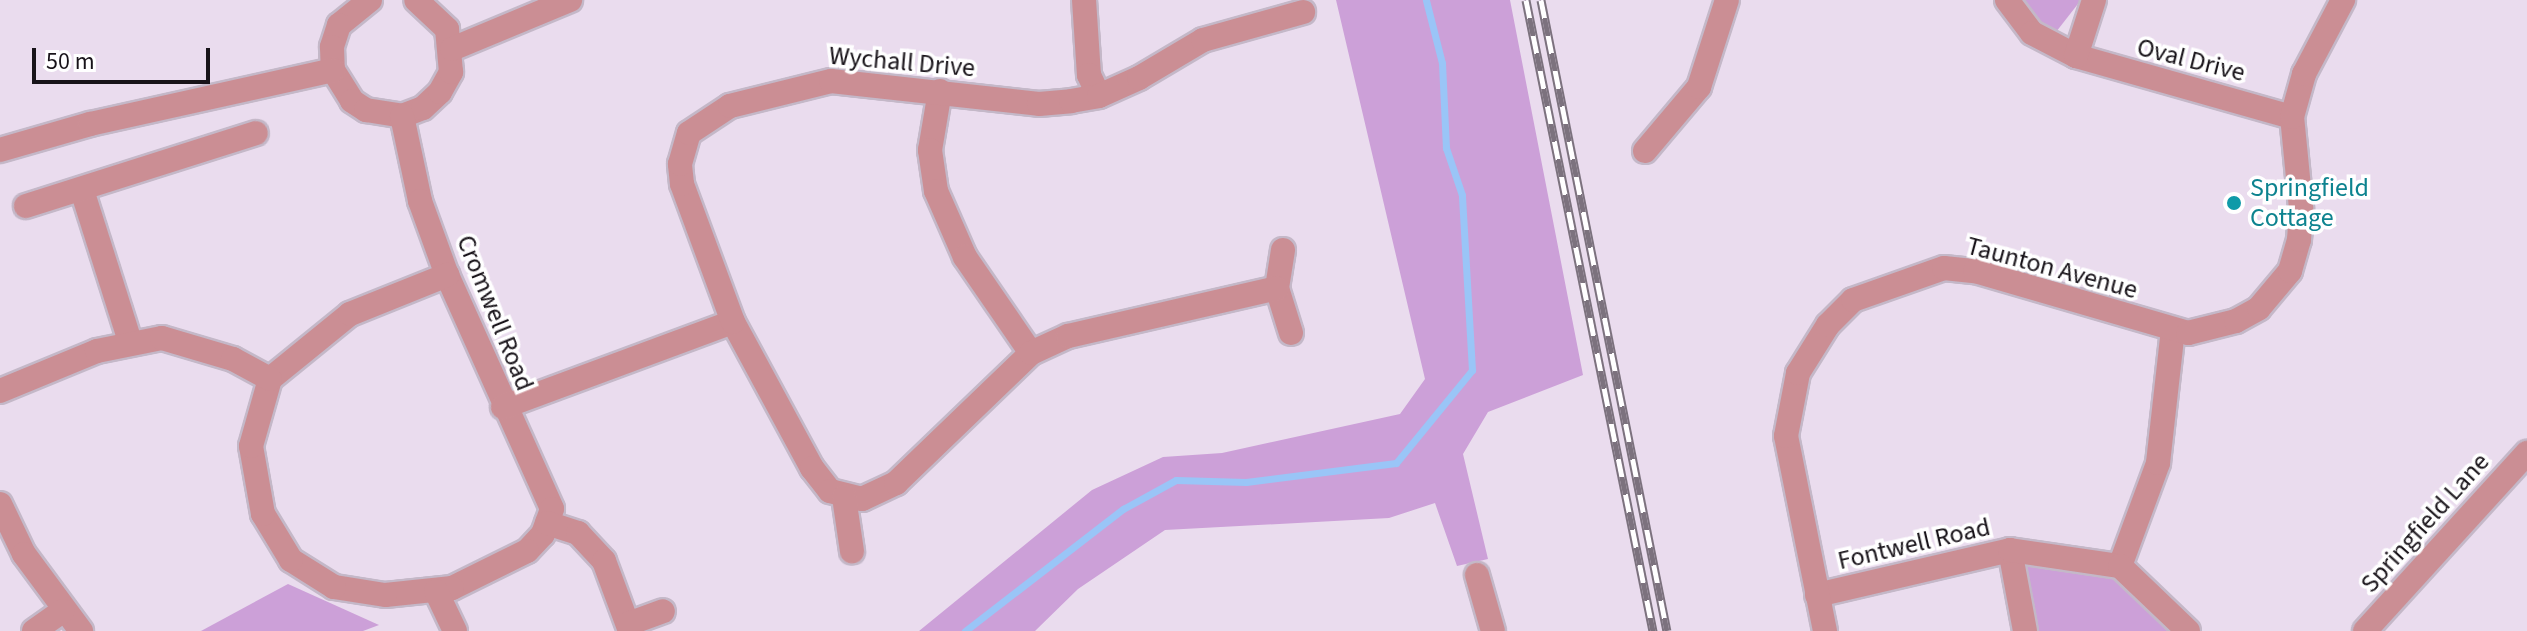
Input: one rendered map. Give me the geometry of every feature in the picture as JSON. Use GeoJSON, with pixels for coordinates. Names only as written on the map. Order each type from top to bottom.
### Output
{"type":"FeatureCollection","features":[{"type":"Feature","properties":{"kind":"street"},"geometry":{"type":"LineString","coordinates":[[370,0],[339,25],[332,47],[333,70],[352,101],[375,113],[402,116],[423,108],[440,92],[451,72],[452,49],[447,29],[416,0]]}},
{"type":"Feature","properties":{"kind":"street"},"geometry":{"type":"LineString","coordinates":[[452,49],[570,0]]}},
{"type":"Feature","properties":{"kind":"street"},"geometry":{"type":"LineString","coordinates":[[1084,0],[1089,75],[1099,96]]}},
{"type":"Feature","properties":{"kind":"street"},"geometry":{"type":"LineString","coordinates":[[1645,151],[1699,87],[1727,0]]}},
{"type":"Feature","properties":{"kind":"street","name":"Oval Drive"},"geometry":{"type":"LineString","coordinates":[[2007,0],[2032,33],[2076,56],[2292,117]]}},
{"type":"Feature","properties":{"kind":"street"},"geometry":{"type":"LineString","coordinates":[[2076,56],[2094,0]]}},
{"type":"Feature","properties":{"kind":"street","name":"Taunton Avenue"},"geometry":{"type":"LineString","coordinates":[[1825,631],[1789,461],[1788,407],[1812,348],[1853,300],[1944,268],[1975,271],[2188,333],[2236,321],[2275,293],[2290,271],[2301,208],[2292,117],[2304,74],[2343,0]]}},
{"type":"Feature","properties":{"kind":"street","name":"Wychall Drive"},"geometry":{"type":"LineString","coordinates":[[844,497],[830,491],[812,468],[733,322],[682,184],[682,150],[689,133],[730,106],[800,85],[831,81],[1039,104],[1099,96],[1203,40],[1303,12]]}},
{"type":"Feature","properties":{"kind":"street"},"geometry":{"type":"LineString","coordinates":[[0,150],[105,120],[333,70]]}},
{"type":"Feature","properties":{"kind":"street"},"geometry":{"type":"LineString","coordinates":[[940,91],[930,150],[936,191],[965,257],[1031,353]]}},
{"type":"Feature","properties":{"kind":"street","name":"Cromwell Road"},"geometry":{"type":"LineString","coordinates":[[402,116],[420,201],[447,275],[503,407],[552,509],[545,529]]}},
{"type":"Feature","properties":{"kind":"street"},"geometry":{"type":"LineString","coordinates":[[26,206],[256,133]]}},
{"type":"Feature","properties":{"kind":"street"},"geometry":{"type":"LineString","coordinates":[[82,190],[130,341]]}},
{"type":"Feature","properties":{"kind":"street"},"geometry":{"type":"LineString","coordinates":[[1283,250],[1277,288],[1291,333]]}},
{"type":"Feature","properties":{"kind":"street"},"geometry":{"type":"LineString","coordinates":[[447,275],[350,314],[270,379],[251,446],[263,514],[291,560],[311,577],[355,592],[436,591],[498,568],[527,551],[545,529],[578,533],[604,561],[629,628],[663,611]]}},
{"type":"Feature","properties":{"kind":"street"},"geometry":{"type":"LineString","coordinates":[[852,551],[844,497],[862,499],[896,483],[1031,353],[1068,336],[1277,288]]}},
{"type":"Feature","properties":{"kind":"street"},"geometry":{"type":"LineString","coordinates":[[503,407],[733,322]]}},
{"type":"Feature","properties":{"kind":"street"},"geometry":{"type":"LineString","coordinates":[[2173,330],[2158,463],[2120,566],[2188,631]]}},
{"type":"Feature","properties":{"kind":"street"},"geometry":{"type":"LineString","coordinates":[[0,391],[130,341],[162,338],[200,346],[270,379]]}},
{"type":"Feature","properties":{"kind":"street","name":"Springfield Lane"},"geometry":{"type":"LineString","coordinates":[[2365,631],[2527,453]]}},
{"type":"Feature","properties":{"kind":"street"},"geometry":{"type":"LineString","coordinates":[[0,504],[24,554],[63,611],[81,631]]}},
{"type":"Feature","properties":{"kind":"street"},"geometry":{"type":"LineString","coordinates":[[2010,550],[2025,631]]}},
{"type":"Feature","properties":{"kind":"street","name":"Fontwell Road"},"geometry":{"type":"LineString","coordinates":[[1817,595],[2010,550],[2120,566]]}},
{"type":"Feature","properties":{"kind":"street"},"geometry":{"type":"LineString","coordinates":[[1477,575],[1488,630]]}},
{"type":"Feature","properties":{"kind":"street"},"geometry":{"type":"LineString","coordinates":[[436,591],[455,631]]}},
{"type":"Feature","properties":{"kind":"street"},"geometry":{"type":"LineString","coordinates":[[34,631],[63,611]]}},
{"type":"Feature","properties":{"kind":"shaded area"},"geometry":{"type":"Polygon","coordinates":[[[1336,0],[1510,0],[1583,375],[1488,412],[1463,454],[1488,559],[1457,566],[1435,503],[1389,518],[1165,530],[1078,589],[1035,631],[919,631],[1092,490],[1163,457],[1222,453],[1400,414],[1425,379],[1336,0]]]}},
{"type":"Feature","properties":{"kind":"shaded area"},"geometry":{"type":"Polygon","coordinates":[[[2016,0],[2081,0],[2056,32],[2033,22],[2016,0]]]}},
{"type":"Feature","properties":{"kind":"shaded area"},"geometry":{"type":"Polygon","coordinates":[[[2019,560],[2119,573],[2177,631],[2031,631],[2019,560]]]}},
{"type":"Feature","properties":{"kind":"shaded area"},"geometry":{"type":"Polygon","coordinates":[[[288,584],[379,625],[363,631],[201,631],[288,584]]]}},
{"type":"Feature","properties":{"kind":"waterway"},"geometry":{"type":"LineString","coordinates":[[965,631],[1123,509],[1176,480],[1246,482],[1396,463],[1472,370],[1462,195],[1446,148],[1442,63],[1426,0]]}},
{"type":"Feature","properties":{"kind":"railway"},"geometry":{"type":"LineString","coordinates":[[1526,0],[1653,631]]}},
{"type":"Feature","properties":{"kind":"railway"},"geometry":{"type":"LineString","coordinates":[[1541,0],[1667,631]]}},
{"type":"Feature","properties":{"kind":"place","name":"Springfield Cottage"},"geometry":{"type":"Point","coordinates":[2234,203]}}]}
